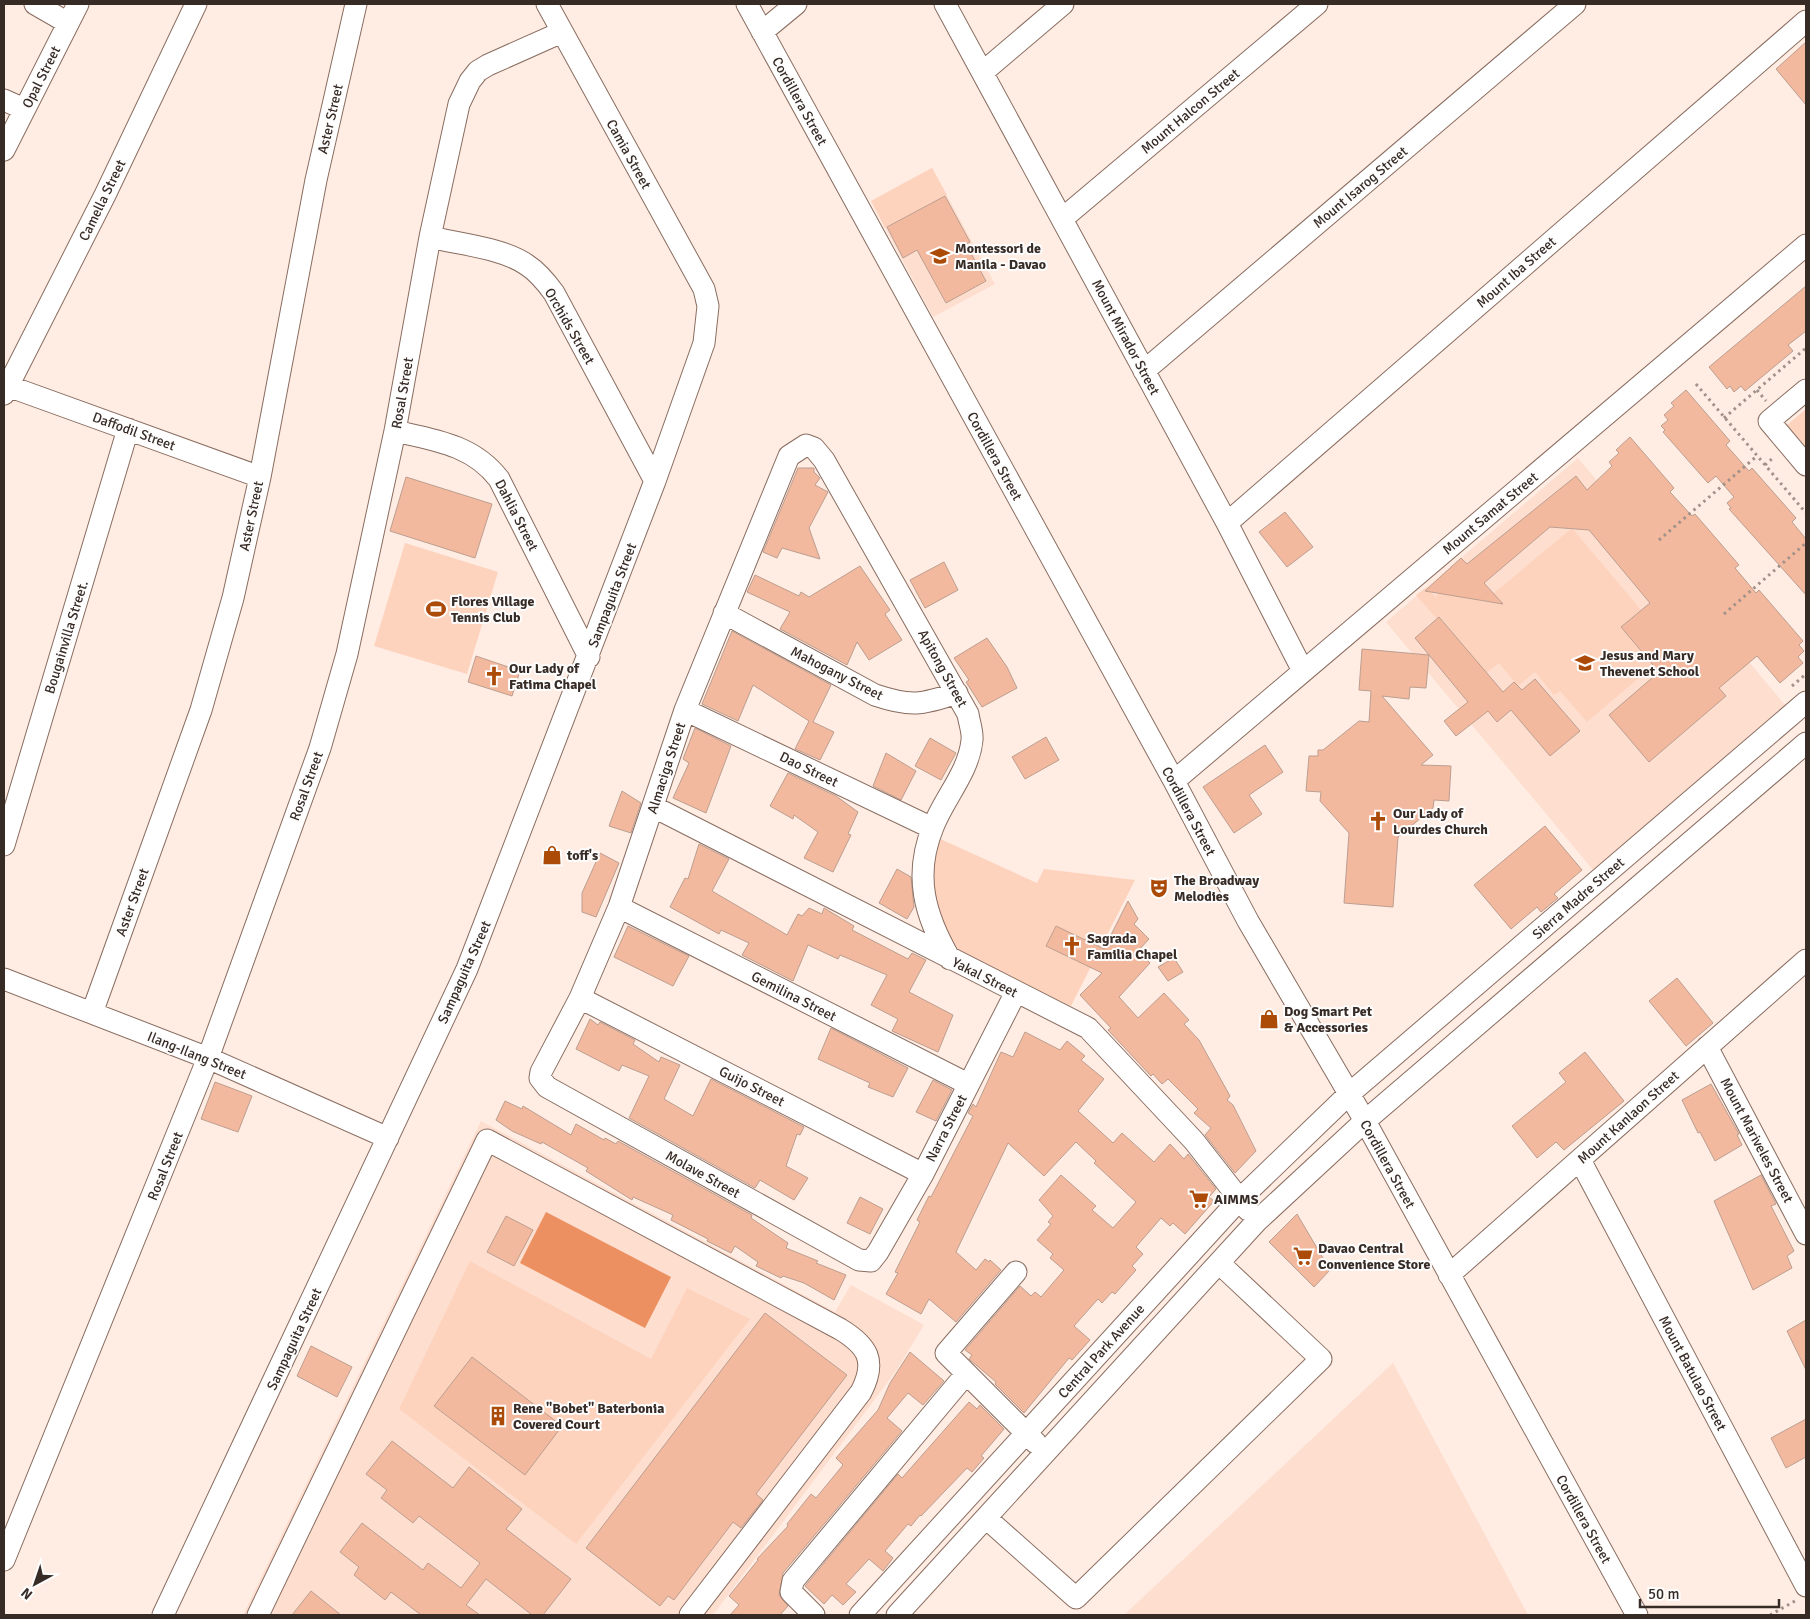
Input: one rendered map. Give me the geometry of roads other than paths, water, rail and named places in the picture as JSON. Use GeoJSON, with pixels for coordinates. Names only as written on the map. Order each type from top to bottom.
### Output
{"type":"FeatureCollection","features":[{"type":"Feature","properties":{"kind":"street"},"geometry":{"type":"LineString","coordinates":[[35,4],[68,23]]}},
{"type":"Feature","properties":{"kind":"street","name":"Opal Street"},"geometry":{"type":"LineString","coordinates":[[4,150],[78,4]]}},
{"type":"Feature","properties":{"kind":"street","name":"Camella Street"},"geometry":{"type":"LineString","coordinates":[[6,390],[105,195],[196,4]]}},
{"type":"Feature","properties":{"kind":"street","name":"Aster Street"},"geometry":{"type":"LineString","coordinates":[[92,1013],[201,710],[233,598],[260,477],[316,180],[356,4]]}},
{"type":"Feature","properties":{"kind":"street","name":"Camia Street"},"geometry":{"type":"LineString","coordinates":[[547,4],[704,289],[708,306]]}},
{"type":"Feature","properties":{"kind":"street","name":"Cordillera Street"},"geometry":{"type":"LineString","coordinates":[[747,4],[1174,781],[1248,921],[1365,1121],[1637,1615]]}},
{"type":"Feature","properties":{"kind":"street"},"geometry":{"type":"LineString","coordinates":[[762,32],[796,4]]}},
{"type":"Feature","properties":{"kind":"street","name":"Mount Mirador Street"},"geometry":{"type":"LineString","coordinates":[[945,4],[1227,523],[1303,671]]}},
{"type":"Feature","properties":{"kind":"street"},"geometry":{"type":"LineString","coordinates":[[983,72],[1063,4]]}},
{"type":"Feature","properties":{"kind":"street","name":"Mount Halcon Street"},"geometry":{"type":"LineString","coordinates":[[1062,219],[1317,4]]}},
{"type":"Feature","properties":{"kind":"street","name":"Mount Isarog Street"},"geometry":{"type":"LineString","coordinates":[[1144,371],[1575,4]]}},
{"type":"Feature","properties":{"kind":"street","name":"Mount Iba Street"},"geometry":{"type":"LineString","coordinates":[[1227,523],[1806,21]]}},
{"type":"Feature","properties":{"kind":"street","name":"Rosal Street"},"geometry":{"type":"LineString","coordinates":[[4,1560],[208,1058],[320,748],[336,697],[395,431],[430,237],[459,104],[470,81],[478,71],[562,32]]}},
{"type":"Feature","properties":{"kind":"street"},"geometry":{"type":"LineString","coordinates":[[4,100],[24,109]]}},
{"type":"Feature","properties":{"kind":"street","name":"Orchids Street"},"geometry":{"type":"LineString","coordinates":[[430,237],[507,255],[527,264],[542,277],[554,292],[655,481]]}},
{"type":"Feature","properties":{"kind":"street","name":"Mount Samat Street"},"geometry":{"type":"LineString","coordinates":[[1174,781],[1806,245]]}},
{"type":"Feature","properties":{"kind":"street","name":"Sampaguita Street"},"geometry":{"type":"LineString","coordinates":[[163,1615],[467,969],[655,481],[704,343],[708,306]]}},
{"type":"Feature","properties":{"kind":"street","name":"Daffodil Street"},"geometry":{"type":"LineString","coordinates":[[6,390],[128,429],[260,477]]}},
{"type":"Feature","properties":{"kind":"street"},"geometry":{"type":"LineString","coordinates":[[1806,390],[1769,422],[1806,465]]}},
{"type":"Feature","properties":{"kind":"street","name":"Bougainvilla Street."},"geometry":{"type":"LineString","coordinates":[[4,845],[128,429]]}},
{"type":"Feature","properties":{"kind":"street","name":"Dahlia Street"},"geometry":{"type":"LineString","coordinates":[[395,431],[457,446],[489,466],[499,479],[588,657]]}},
{"type":"Feature","properties":{"kind":"street","name":"Apitong Street"},"geometry":{"type":"LineString","coordinates":[[789,456],[806,445],[814,448],[824,460],[968,714],[972,739],[968,758],[932,828],[925,860],[922,892],[936,935],[950,959]]}},
{"type":"Feature","properties":{"kind":"street","name":"Almaciga Street"},"geometry":{"type":"LineString","coordinates":[[540,1078],[541,1072],[580,998],[619,907],[685,710],[789,456]]}},
{"type":"Feature","properties":{"kind":"street","name":"Mahogany Street"},"geometry":{"type":"LineString","coordinates":[[724,613],[875,695],[901,704],[930,702],[956,693]]}},
{"type":"Feature","properties":{"kind":"street","name":"Sierra Madre Street"},"geometry":{"type":"LineString","coordinates":[[1349,1094],[1806,702]]}},
{"type":"Feature","properties":{"kind":"street","name":"Dao Street"},"geometry":{"type":"LineString","coordinates":[[685,710],[932,828]]}},
{"type":"Feature","properties":{"kind":"street"},"geometry":{"type":"LineString","coordinates":[[1365,1121],[1806,743]]}},
{"type":"Feature","properties":{"kind":"street","name":"Yakal Street"},"geometry":{"type":"LineString","coordinates":[[654,807],[1088,1028],[1194,1141],[1257,1222]]}},
{"type":"Feature","properties":{"kind":"street","name":"Gemilina Street"},"geometry":{"type":"LineString","coordinates":[[619,907],[968,1084]]}},
{"type":"Feature","properties":{"kind":"street","name":"Mount Kanlaon Street"},"geometry":{"type":"LineString","coordinates":[[1449,1274],[1806,960]]}},
{"type":"Feature","properties":{"kind":"street"},"geometry":{"type":"LineString","coordinates":[[1496,968],[1515,993]]}},
{"type":"Feature","properties":{"kind":"street","name":"Ilang-Ilang Street"},"geometry":{"type":"LineString","coordinates":[[4,979],[208,1058],[388,1138]]}},
{"type":"Feature","properties":{"kind":"street","name":"Narra Street"},"geometry":{"type":"LineString","coordinates":[[871,1261],[923,1174],[1016,992]]}},
{"type":"Feature","properties":{"kind":"street","name":"Guijo Street"},"geometry":{"type":"LineString","coordinates":[[580,998],[923,1174]]}},
{"type":"Feature","properties":{"kind":"street","name":"Mount Mariveles Street"},"geometry":{"type":"LineString","coordinates":[[1707,1047],[1806,1234]]}},
{"type":"Feature","properties":{"kind":"street","name":"Molave Street"},"geometry":{"type":"LineString","coordinates":[[540,1078],[547,1087],[858,1260],[871,1261]]}},
{"type":"Feature","properties":{"kind":"street","name":"Central Park Avenue"},"geometry":{"type":"LineString","coordinates":[[860,1615],[1240,1199],[1349,1094]]}},
{"type":"Feature","properties":{"kind":"street","name":"Central Park Avenue"},"geometry":{"type":"LineString","coordinates":[[897,1615],[1257,1222],[1365,1121]]}},
{"type":"Feature","properties":{"kind":"street"},"geometry":{"type":"LineString","coordinates":[[258,1615],[487,1140],[840,1329],[855,1338],[866,1351],[870,1365],[869,1378],[861,1392],[690,1615]]}},
{"type":"Feature","properties":{"kind":"street","name":"Mount Batulao Street"},"geometry":{"type":"LineString","coordinates":[[1580,1160],[1803,1592]]}},
{"type":"Feature","properties":{"kind":"street"},"geometry":{"type":"LineString","coordinates":[[986,1518],[1076,1598],[1321,1359],[1219,1263]]}},
{"type":"Feature","properties":{"kind":"street"},"geometry":{"type":"LineString","coordinates":[[1016,1272],[946,1353],[1046,1452]]}},
{"type":"Feature","properties":{"kind":"street"},"geometry":{"type":"LineString","coordinates":[[814,1615],[791,1592],[793,1581],[966,1374]]}},
{"type":"Feature","properties":{"kind":"place","name":"Montessori de Manila - Davao"},"geometry":{"type":"Point","coordinates":[940,256]}},
{"type":"Feature","properties":{"kind":"place","name":"Flores Village Tennis Club"},"geometry":{"type":"Point","coordinates":[436,609]}},
{"type":"Feature","properties":{"kind":"place","name":"Jesus and Mary Thevenet School"},"geometry":{"type":"Point","coordinates":[1585,663]}},
{"type":"Feature","properties":{"kind":"place","name":"Our Lady of Fatima Chapel"},"geometry":{"type":"Point","coordinates":[494,676]}},
{"type":"Feature","properties":{"kind":"place","name":"Our Lady of Lourdes Church"},"geometry":{"type":"Point","coordinates":[1378,821]}},
{"type":"Feature","properties":{"kind":"place","name":"toff's"},"geometry":{"type":"Point","coordinates":[552,855]}},
{"type":"Feature","properties":{"kind":"place","name":"The Broadway Melodies"},"geometry":{"type":"Point","coordinates":[1159,888]}},
{"type":"Feature","properties":{"kind":"place","name":"Sagrada Familia Chapel"},"geometry":{"type":"Point","coordinates":[1072,946]}},
{"type":"Feature","properties":{"kind":"place","name":"Dog Smart Pet & Accessories"},"geometry":{"type":"Point","coordinates":[1269,1019]}},
{"type":"Feature","properties":{"kind":"place","name":"AIMMS"},"geometry":{"type":"Point","coordinates":[1199,1199]}},
{"type":"Feature","properties":{"kind":"place","name":"Davao Central Convenience Store"},"geometry":{"type":"Point","coordinates":[1303,1256]}},
{"type":"Feature","properties":{"kind":"place","name":"Rene \"Bobet\" Baterbonia Covered Court"},"geometry":{"type":"Point","coordinates":[498,1416]}}]}
